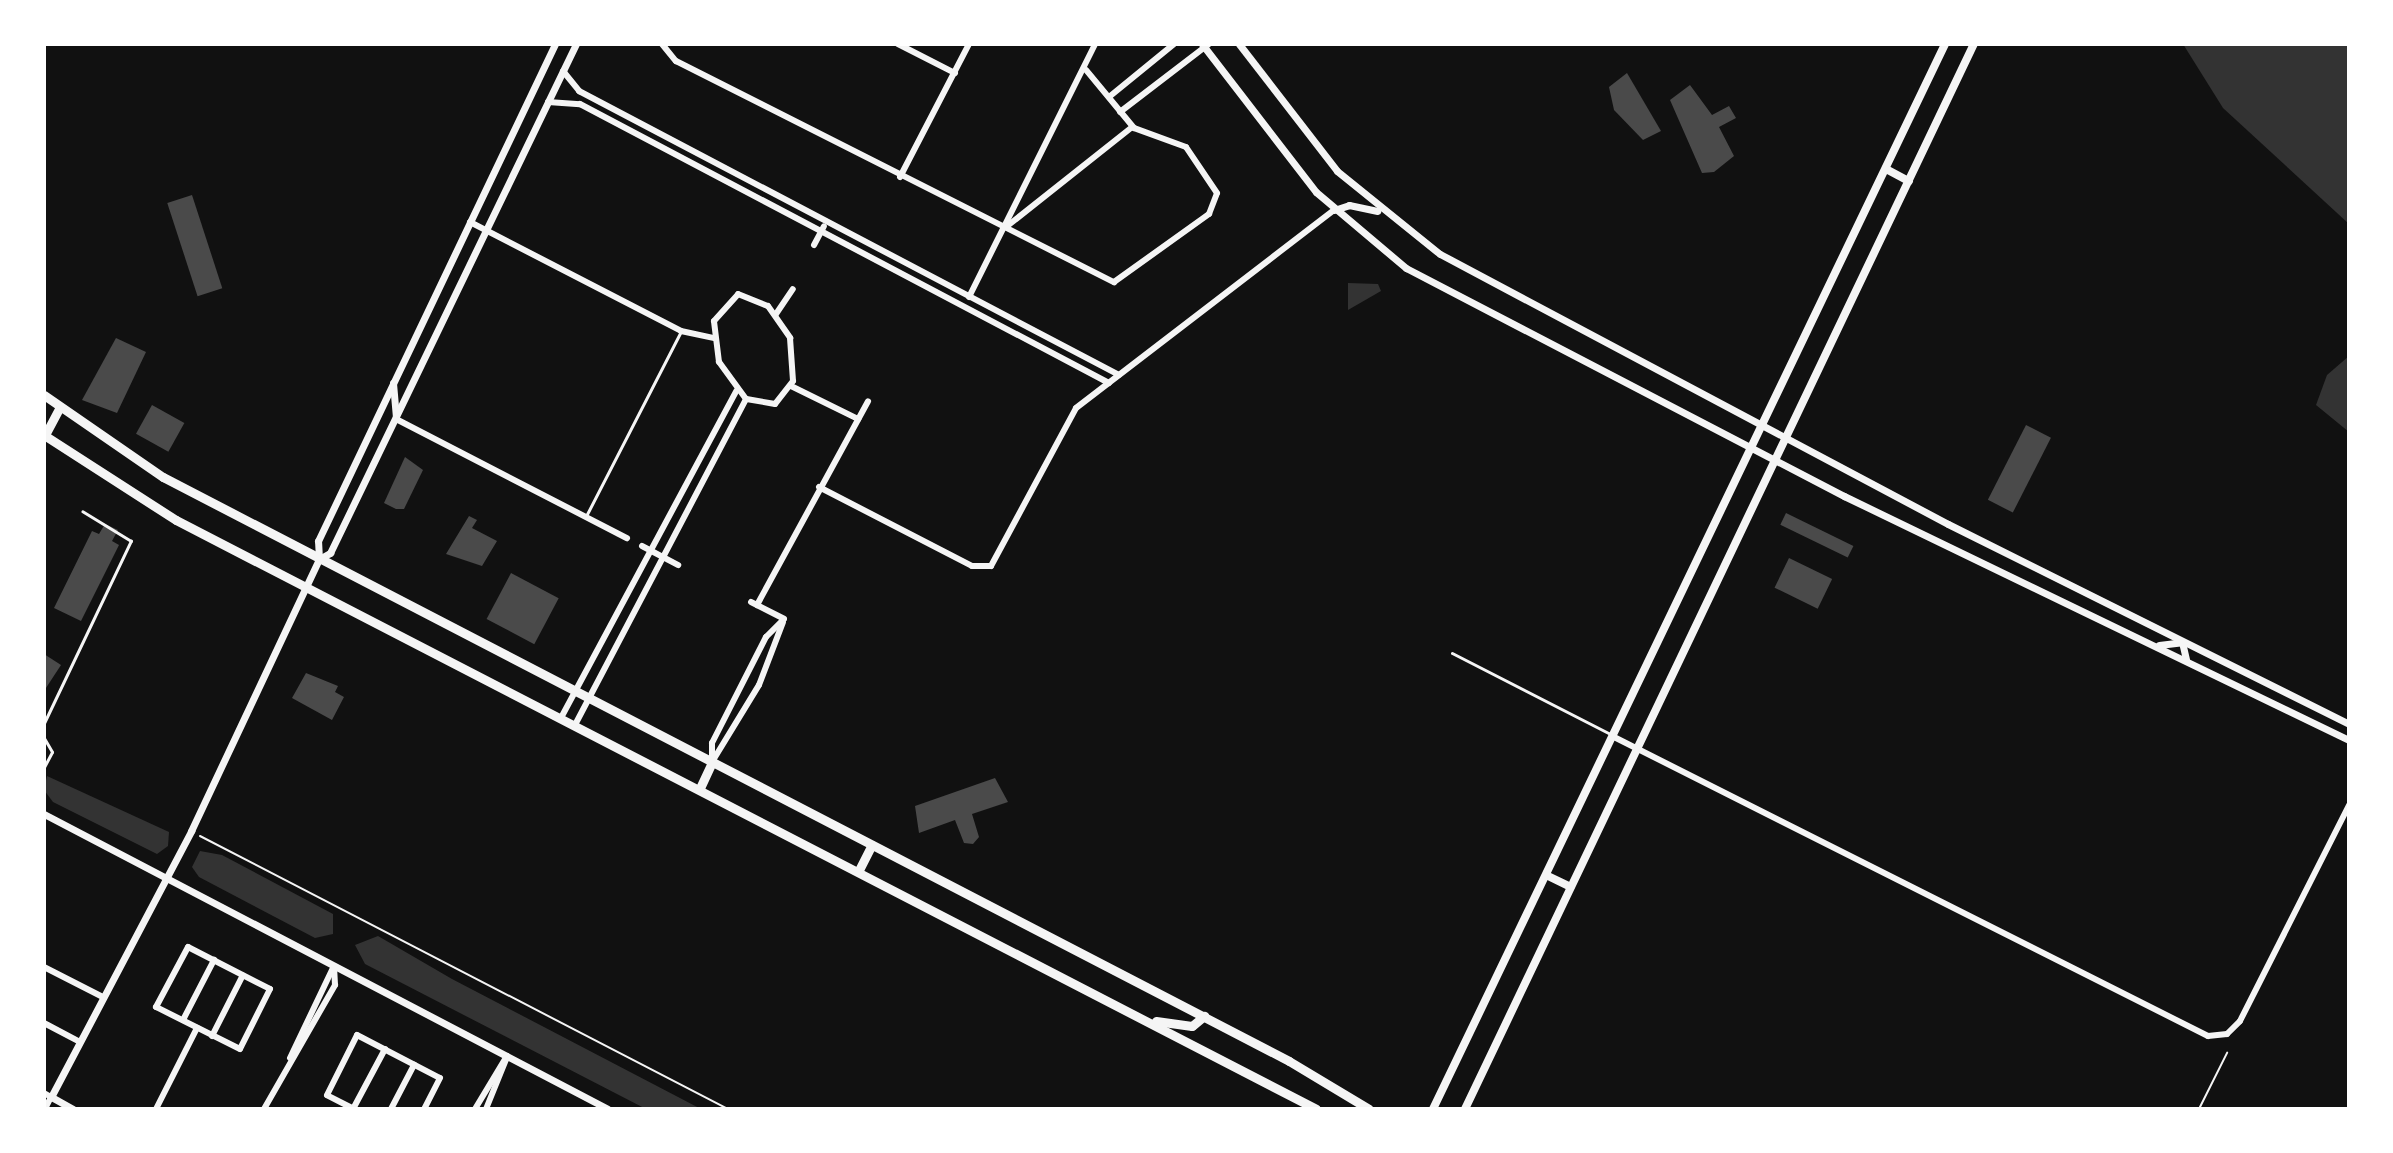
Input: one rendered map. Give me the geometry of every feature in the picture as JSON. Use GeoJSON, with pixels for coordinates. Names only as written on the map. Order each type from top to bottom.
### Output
{"type":"FeatureCollection","features":[{"type":"Feature","properties":{"kind":"main road"},"geometry":{"type":"LineString","coordinates":[[1433,1109],[1548,876],[1945,44]]}},
{"type":"Feature","properties":{"kind":"main road"},"geometry":{"type":"LineString","coordinates":[[1465,1109],[1974,44]]}},
{"type":"Feature","properties":{"kind":"main road"},"geometry":{"type":"LineString","coordinates":[[1886,169],[1909,181]]}},
{"type":"Feature","properties":{"kind":"main road"},"geometry":{"type":"LineString","coordinates":[[44,395],[132,461],[1204,1016],[1369,1109]]}},
{"type":"Feature","properties":{"kind":"main road"},"geometry":{"type":"LineString","coordinates":[[59,409],[44,435],[176,520],[576,723],[1316,1109]]}},
{"type":"Feature","properties":{"kind":"main road"},"geometry":{"type":"LineString","coordinates":[[700,788],[712,762]]}},
{"type":"Feature","properties":{"kind":"main road"},"geometry":{"type":"LineString","coordinates":[[859,870],[872,845]]}},
{"type":"Feature","properties":{"kind":"main road"},"geometry":{"type":"LineString","coordinates":[[1548,876],[1571,887]]}},
{"type":"Feature","properties":{"kind":"main road"},"geometry":{"type":"LineString","coordinates":[[1150,1021],[1192,1026],[1204,1016]]}},
{"type":"Feature","properties":{"kind":"street"},"geometry":{"type":"LineString","coordinates":[[45,1109],[47,1095],[80,1042],[191,831],[319,559],[318,541],[555,44]]}},
{"type":"Feature","properties":{"kind":"street"},"geometry":{"type":"LineString","coordinates":[[319,559],[330,553],[576,44]]}},
{"type":"Feature","properties":{"kind":"street"},"geometry":{"type":"LineString","coordinates":[[898,44],[955,73]]}},
{"type":"Feature","properties":{"kind":"street"},"geometry":{"type":"LineString","coordinates":[[900,177],[969,44]]}},
{"type":"Feature","properties":{"kind":"street"},"geometry":{"type":"LineString","coordinates":[[965,304],[1086,70],[1095,44]]}},
{"type":"Feature","properties":{"kind":"street"},"geometry":{"type":"LineString","coordinates":[[1109,97],[1174,44]]}},
{"type":"Feature","properties":{"kind":"street"},"geometry":{"type":"LineString","coordinates":[[1239,44],[1324,156],[1380,211],[1463,267],[2182,642],[2349,724]]}},
{"type":"Feature","properties":{"kind":"street"},"geometry":{"type":"LineString","coordinates":[[663,46],[900,177],[1111,282],[1215,205],[1215,187],[1186,147],[1132,127],[1086,70]]}},
{"type":"Feature","properties":{"kind":"street"},"geometry":{"type":"LineString","coordinates":[[1120,112],[1206,46],[1334,210],[1442,289],[1775,461],[2349,740]]}},
{"type":"Feature","properties":{"kind":"street"},"geometry":{"type":"LineString","coordinates":[[563,71],[579,91],[971,294],[1119,375]]}},
{"type":"Feature","properties":{"kind":"street"},"geometry":{"type":"LineString","coordinates":[[548,102],[574,102],[965,304],[1109,383]]}},
{"type":"Feature","properties":{"kind":"street"},"geometry":{"type":"LineString","coordinates":[[1004,230],[1132,127]]}},
{"type":"Feature","properties":{"kind":"street"},"geometry":{"type":"LineString","coordinates":[[681,157],[687,147]]}},
{"type":"Feature","properties":{"kind":"street"},"geometry":{"type":"LineString","coordinates":[[819,487],[987,568],[1076,408],[1334,210],[1352,205],[1380,211]]}},
{"type":"Feature","properties":{"kind":"street"},"geometry":{"type":"LineString","coordinates":[[814,245],[827,220]]}},
{"type":"Feature","properties":{"kind":"street"},"geometry":{"type":"LineString","coordinates":[[470,222],[681,331],[714,338]]}},
{"type":"Feature","properties":{"kind":"street"},"geometry":{"type":"LineString","coordinates":[[776,314],[793,289]]}},
{"type":"Feature","properties":{"kind":"street"},"geometry":{"type":"LineString","coordinates":[[733,295],[753,296],[776,314],[793,351],[791,386],[775,404],[746,399],[736,391],[714,338],[719,309],[733,295]]}},
{"type":"Feature","properties":{"kind":"street"},"geometry":{"type":"LineString","coordinates":[[429,307],[446,316]]}},
{"type":"Feature","properties":{"kind":"street"},"geometry":{"type":"LineString","coordinates":[[393,383],[396,419]]}},
{"type":"Feature","properties":{"kind":"street"},"geometry":{"type":"LineString","coordinates":[[791,386],[858,419]]}},
{"type":"Feature","properties":{"kind":"street"},"geometry":{"type":"LineString","coordinates":[[562,716],[736,391]]}},
{"type":"Feature","properties":{"kind":"street"},"geometry":{"type":"LineString","coordinates":[[576,723],[746,399]]}},
{"type":"Feature","properties":{"kind":"street"},"geometry":{"type":"LineString","coordinates":[[784,619],[754,604],[868,401]]}},
{"type":"Feature","properties":{"kind":"street"},"geometry":{"type":"LineString","coordinates":[[396,419],[627,538]]}},
{"type":"Feature","properties":{"kind":"street"},"geometry":{"type":"LineString","coordinates":[[642,546],[678,565]]}},
{"type":"Feature","properties":{"kind":"street"},"geometry":{"type":"LineString","coordinates":[[712,762],[712,743],[734,699],[766,637],[784,619]]}},
{"type":"Feature","properties":{"kind":"street"},"geometry":{"type":"LineString","coordinates":[[712,762],[749,706],[784,619]]}},
{"type":"Feature","properties":{"kind":"street"},"geometry":{"type":"LineString","coordinates":[[2153,644],[2182,642]]}},
{"type":"Feature","properties":{"kind":"street"},"geometry":{"type":"LineString","coordinates":[[2182,642],[2187,662]]}},
{"type":"Feature","properties":{"kind":"street"},"geometry":{"type":"LineString","coordinates":[[734,699],[749,706]]}},
{"type":"Feature","properties":{"kind":"street"},"geometry":{"type":"LineString","coordinates":[[1614,737],[2198,1033],[2222,1035],[2240,1021],[2349,805]]}},
{"type":"Feature","properties":{"kind":"street"},"geometry":{"type":"LineString","coordinates":[[44,814],[608,1109]]}},
{"type":"Feature","properties":{"kind":"street"},"geometry":{"type":"LineString","coordinates":[[188,947],[214,960],[270,989],[240,1049],[156,1007],[188,947]]}},
{"type":"Feature","properties":{"kind":"street"},"geometry":{"type":"LineString","coordinates":[[183,1020],[214,960]]}},
{"type":"Feature","properties":{"kind":"street"},"geometry":{"type":"LineString","coordinates":[[290,1058],[335,985],[334,966]]}},
{"type":"Feature","properties":{"kind":"street"},"geometry":{"type":"LineString","coordinates":[[264,1109],[334,966]]}},
{"type":"Feature","properties":{"kind":"street"},"geometry":{"type":"LineString","coordinates":[[44,967],[103,997]]}},
{"type":"Feature","properties":{"kind":"street"},"geometry":{"type":"LineString","coordinates":[[212,1036],[243,975]]}},
{"type":"Feature","properties":{"kind":"street"},"geometry":{"type":"LineString","coordinates":[[44,1023],[80,1042]]}},
{"type":"Feature","properties":{"kind":"street"},"geometry":{"type":"LineString","coordinates":[[156,1109],[197,1028]]}},
{"type":"Feature","properties":{"kind":"street"},"geometry":{"type":"LineString","coordinates":[[385,1049],[354,1109],[327,1095],[357,1035],[385,1049],[440,1078],[424,1109]]}},
{"type":"Feature","properties":{"kind":"street"},"geometry":{"type":"LineString","coordinates":[[475,1109],[507,1056]]}},
{"type":"Feature","properties":{"kind":"street"},"geometry":{"type":"LineString","coordinates":[[486,1109],[507,1056]]}},
{"type":"Feature","properties":{"kind":"street"},"geometry":{"type":"LineString","coordinates":[[391,1109],[414,1065]]}},
{"type":"Feature","properties":{"kind":"street"},"geometry":{"type":"LineString","coordinates":[[47,1095],[73,1109]]}},
{"type":"Feature","properties":{"kind":"lane"},"geometry":{"type":"LineString","coordinates":[[586,517],[681,331]]}},
{"type":"Feature","properties":{"kind":"lane"},"geometry":{"type":"LineString","coordinates":[[44,723],[131,541],[82,511]]}},
{"type":"Feature","properties":{"kind":"lane"},"geometry":{"type":"LineString","coordinates":[[1452,653],[1614,737]]}},
{"type":"Feature","properties":{"kind":"lane"},"geometry":{"type":"LineString","coordinates":[[44,738],[52,752],[44,767]]}},
{"type":"Feature","properties":{"kind":"path"},"geometry":{"type":"LineString","coordinates":[[191,831],[728,1109]]}},
{"type":"Feature","properties":{"kind":"path"},"geometry":{"type":"LineString","coordinates":[[2199,1109],[2227,1053]]}},
{"type":"Feature","properties":{"kind":"shaded area"},"geometry":{"type":"Polygon","coordinates":[[[2183,44],[2349,44],[2349,224],[2223,108],[2183,44]]]}},
{"type":"Feature","properties":{"kind":"shaded area"},"geometry":{"type":"Polygon","coordinates":[[[1348,283],[1378,284],[1381,291],[1348,310],[1348,283]]]}},
{"type":"Feature","properties":{"kind":"shaded area"},"geometry":{"type":"Polygon","coordinates":[[[2349,356],[2349,432],[2316,405],[2327,375],[2349,356]]]}},
{"type":"Feature","properties":{"kind":"shaded area"},"geometry":{"type":"Polygon","coordinates":[[[47,776],[169,832],[168,846],[157,854],[53,802],[44,790],[47,776]]]}},
{"type":"Feature","properties":{"kind":"shaded area"},"geometry":{"type":"Polygon","coordinates":[[[200,851],[222,855],[333,914],[333,934],[315,938],[199,877],[192,867],[200,851]]]}},
{"type":"Feature","properties":{"kind":"shaded area"},"geometry":{"type":"Polygon","coordinates":[[[378,936],[452,979],[701,1109],[646,1109],[365,964],[355,945],[378,936]]]}},
{"type":"Feature","properties":{"kind":"building"},"geometry":{"type":"Polygon","coordinates":[[[1627,73],[1661,131],[1643,140],[1614,110],[1609,87],[1627,73]]]}},
{"type":"Feature","properties":{"kind":"building"},"geometry":{"type":"Polygon","coordinates":[[[1690,85],[1712,115],[1729,106],[1736,118],[1719,127],[1734,156],[1714,172],[1702,173],[1670,100],[1690,85]]]}},
{"type":"Feature","properties":{"kind":"building"},"geometry":{"type":"Polygon","coordinates":[[[192,195],[222,288],[198,296],[167,203],[192,195]]]}},
{"type":"Feature","properties":{"kind":"building"},"geometry":{"type":"Polygon","coordinates":[[[116,338],[146,352],[117,413],[82,400],[116,338]]]}},
{"type":"Feature","properties":{"kind":"building"},"geometry":{"type":"Polygon","coordinates":[[[152,405],[184,423],[168,452],[136,434],[152,405]]]}},
{"type":"Feature","properties":{"kind":"building"},"geometry":{"type":"Polygon","coordinates":[[[2026,425],[2051,438],[2013,513],[1988,500],[2026,425]]]}},
{"type":"Feature","properties":{"kind":"building"},"geometry":{"type":"Polygon","coordinates":[[[405,457],[423,470],[404,509],[396,509],[384,503],[405,457]]]}},
{"type":"Feature","properties":{"kind":"building"},"geometry":{"type":"Polygon","coordinates":[[[1786,513],[1853,546],[1848,558],[1780,525],[1786,513]]]}},
{"type":"Feature","properties":{"kind":"building"},"geometry":{"type":"Polygon","coordinates":[[[469,516],[477,520],[472,528],[497,541],[482,566],[446,554],[469,516]]]}},
{"type":"Feature","properties":{"kind":"building"},"geometry":{"type":"Polygon","coordinates":[[[105,524],[118,530],[112,541],[119,545],[81,621],[54,608],[92,531],[99,534],[105,524]]]}},
{"type":"Feature","properties":{"kind":"building"},"geometry":{"type":"Polygon","coordinates":[[[1789,558],[1832,579],[1818,609],[1775,588],[1789,558]]]}},
{"type":"Feature","properties":{"kind":"building"},"geometry":{"type":"Polygon","coordinates":[[[511,573],[559,598],[534,644],[487,619],[511,573]]]}},
{"type":"Feature","properties":{"kind":"building"},"geometry":{"type":"Polygon","coordinates":[[[44,654],[61,665],[44,691],[44,654]]]}},
{"type":"Feature","properties":{"kind":"building"},"geometry":{"type":"Polygon","coordinates":[[[306,673],[338,686],[335,692],[344,697],[332,720],[292,698],[306,673]]]}},
{"type":"Feature","properties":{"kind":"building"},"geometry":{"type":"Polygon","coordinates":[[[995,778],[1008,802],[972,814],[979,837],[973,844],[964,843],[955,820],[919,833],[915,806],[995,778]]]}}]}
